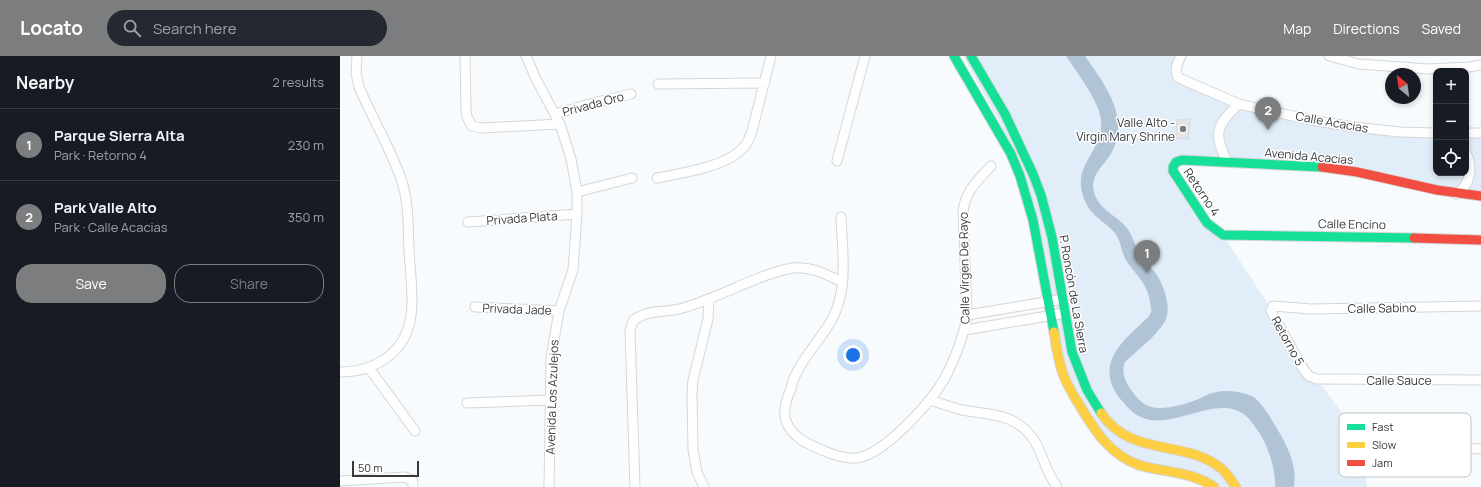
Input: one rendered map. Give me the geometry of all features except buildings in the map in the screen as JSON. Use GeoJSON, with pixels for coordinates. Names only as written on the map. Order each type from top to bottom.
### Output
{"type":"FeatureCollection","features":[{"type":"Feature","properties":{"kind":"street"},"geometry":{"type":"LineString","coordinates":[[340,372],[349,372],[369,368],[390,356],[404,340],[411,315],[407,208],[402,180],[359,87],[356,72],[357,56]]}},
{"type":"Feature","properties":{"kind":"street"},"geometry":{"type":"LineString","coordinates":[[465,56],[466,109],[467,117],[472,126],[481,128],[560,124]]}},
{"type":"Feature","properties":{"kind":"street","name":"Avenida Los Azulejos"},"geometry":{"type":"LineString","coordinates":[[526,56],[536,79],[560,124],[571,158],[577,192],[573,270],[559,311],[551,358],[549,487]]}},
{"type":"Feature","properties":{"kind":"street"},"geometry":{"type":"LineString","coordinates":[[657,178],[702,169],[730,157],[744,148],[752,131],[771,56]]}},
{"type":"Feature","properties":{"kind":"street"},"geometry":{"type":"LineString","coordinates":[[837,161],[865,56]]}},
{"type":"Feature","properties":{"kind":"street"},"geometry":{"type":"LineString","coordinates":[[954,56],[1011,154],[1020,176],[1033,220],[1050,315],[1063,375],[1090,424],[1104,444],[1114,452],[1136,463],[1154,468],[1190,474],[1207,481],[1214,487]]}},
{"type":"Feature","properties":{"kind":"street","name":"P. Roncón de La Sierra"},"geometry":{"type":"LineString","coordinates":[[971,56],[1017,137],[1026,155],[1036,182],[1049,226],[1063,299],[1070,349],[1077,370],[1095,404],[1111,426],[1141,443],[1189,452],[1209,461],[1224,471],[1236,487]]}},
{"type":"Feature","properties":{"kind":"street","name":"Calle Acacias"},"geometry":{"type":"LineString","coordinates":[[1181,56],[1176,68],[1177,76],[1185,81],[1239,104],[1311,120],[1354,127],[1400,132],[1433,133]]}},
{"type":"Feature","properties":{"kind":"street"},"geometry":{"type":"LineString","coordinates":[[1329,56],[1359,64],[1428,69],[1481,65]]}},
{"type":"Feature","properties":{"kind":"street"},"geometry":{"type":"LineString","coordinates":[[965,75],[978,67]]}},
{"type":"Feature","properties":{"kind":"street"},"geometry":{"type":"LineString","coordinates":[[658,84],[765,83]]}},
{"type":"Feature","properties":{"kind":"street","name":"Privada Oro"},"geometry":{"type":"LineString","coordinates":[[555,114],[593,102],[631,94]]}},
{"type":"Feature","properties":{"kind":"street"},"geometry":{"type":"LineString","coordinates":[[1228,162],[1221,149],[1218,137],[1220,124],[1239,104]]}},
{"type":"Feature","properties":{"kind":"street"},"geometry":{"type":"LineString","coordinates":[[1469,133],[1481,133]]}},
{"type":"Feature","properties":{"kind":"street"},"geometry":{"type":"LineString","coordinates":[[1456,194],[1463,190],[1470,174],[1469,159]]}},
{"type":"Feature","properties":{"kind":"street","name":"Avenida Acacias"},"geometry":{"type":"LineString","coordinates":[[1182,160],[1328,167],[1358,172],[1456,194],[1481,196]]}},
{"type":"Feature","properties":{"kind":"street","name":"Retorno 4"},"geometry":{"type":"LineString","coordinates":[[1182,160],[1174,164],[1173,171],[1207,223],[1223,235]]}},
{"type":"Feature","properties":{"kind":"street","name":"Calle Virgen De Rayo"},"geometry":{"type":"LineString","coordinates":[[842,217],[842,282],[840,297],[831,321],[796,373],[787,397],[785,409],[786,420],[797,438],[807,444],[835,455],[847,458],[858,458],[867,455],[894,438],[930,400],[944,379],[954,359],[965,330],[967,315],[962,212],[968,193],[992,166]]}},
{"type":"Feature","properties":{"kind":"street"},"geometry":{"type":"LineString","coordinates":[[577,192],[632,178]]}},
{"type":"Feature","properties":{"kind":"street","name":"Privada Plata"},"geometry":{"type":"LineString","coordinates":[[468,222],[577,214]]}},
{"type":"Feature","properties":{"kind":"street","name":"Calle Encino"},"geometry":{"type":"LineString","coordinates":[[1223,235],[1360,236],[1481,240]]}},
{"type":"Feature","properties":{"kind":"street"},"geometry":{"type":"LineString","coordinates":[[635,487],[630,330],[633,321],[642,315],[652,312],[678,309],[709,299],[748,282],[792,268],[799,267],[813,270],[826,274],[842,282]]}},
{"type":"Feature","properties":{"kind":"street"},"geometry":{"type":"LineString","coordinates":[[704,487],[697,472],[693,450],[692,394],[693,380],[708,318],[709,299]]}},
{"type":"Feature","properties":{"kind":"street"},"geometry":{"type":"LineString","coordinates":[[967,315],[1063,299]]}},
{"type":"Feature","properties":{"kind":"street","name":"Retorno 5"},"geometry":{"type":"LineString","coordinates":[[1283,306],[1273,306],[1271,311],[1302,367],[1310,376],[1317,379]]}},
{"type":"Feature","properties":{"kind":"street","name":"Calle Sabino"},"geometry":{"type":"LineString","coordinates":[[1283,306],[1311,309],[1481,306]]}},
{"type":"Feature","properties":{"kind":"street","name":"Privada Jade"},"geometry":{"type":"LineString","coordinates":[[475,307],[559,311]]}},
{"type":"Feature","properties":{"kind":"street"},"geometry":{"type":"LineString","coordinates":[[965,330],[1065,313]]}},
{"type":"Feature","properties":{"kind":"street"},"geometry":{"type":"LineString","coordinates":[[369,368],[416,431]]}},
{"type":"Feature","properties":{"kind":"street","name":"Calle Sauce"},"geometry":{"type":"LineString","coordinates":[[1317,379],[1481,380]]}},
{"type":"Feature","properties":{"kind":"street"},"geometry":{"type":"LineString","coordinates":[[468,403],[550,400]]}},
{"type":"Feature","properties":{"kind":"street"},"geometry":{"type":"LineString","coordinates":[[930,400],[960,409],[1014,421],[1027,431],[1034,440],[1049,474],[1057,487]]}},
{"type":"Feature","properties":{"kind":"street"},"geometry":{"type":"LineString","coordinates":[[1471,448],[1481,449]]}},
{"type":"Feature","properties":{"kind":"street"},"geometry":{"type":"LineString","coordinates":[[340,481],[404,477],[412,480],[413,487]]}},
{"type":"Feature","properties":{"kind":"shaded area"},"geometry":{"type":"Polygon","coordinates":[[[963,56],[1182,56],[1176,68],[1185,81],[1239,104],[1311,120],[1433,133],[1433,176],[1469,176],[1469,133],[1481,132],[1481,197],[1328,167],[1173,159],[1168,169],[1223,235],[1317,379],[1342,413],[1339,413],[1339,477],[1366,477],[1367,487],[1214,487],[1136,463],[1104,444],[1063,375],[1058,315],[1020,160],[963,56]]]}},
{"type":"Feature","properties":{"kind":"water"},"geometry":{"type":"Polygon","coordinates":[[[1066,56],[1085,56],[1108,91],[1117,116],[1118,128],[1116,142],[1110,155],[1095,176],[1093,186],[1096,198],[1103,207],[1128,230],[1140,253],[1157,275],[1166,298],[1168,310],[1165,321],[1152,337],[1125,362],[1124,376],[1127,383],[1141,402],[1157,408],[1185,404],[1220,391],[1243,393],[1252,396],[1260,403],[1267,413],[1286,445],[1293,465],[1295,480],[1294,487],[1275,487],[1273,467],[1266,446],[1260,434],[1245,415],[1231,409],[1216,408],[1168,420],[1152,420],[1137,415],[1122,401],[1114,390],[1110,375],[1112,358],[1116,350],[1128,336],[1149,316],[1151,308],[1149,295],[1144,284],[1126,260],[1116,235],[1094,215],[1085,201],[1081,189],[1081,178],[1084,168],[1098,142],[1101,131],[1101,120],[1092,95],[1066,56]]]}},
{"type":"Feature","properties":{"kind":"traffic: fast"},"geometry":{"type":"LineString","coordinates":[[954,56],[1011,154],[1020,176],[1033,220],[1054,332]]}},
{"type":"Feature","properties":{"kind":"traffic: fast"},"geometry":{"type":"LineString","coordinates":[[971,56],[1005,114],[1033,174],[1041,195],[1052,237],[1072,352],[1087,390],[1101,413]]}},
{"type":"Feature","properties":{"kind":"traffic: fast"},"geometry":{"type":"LineString","coordinates":[[1322,167],[1182,160],[1176,162],[1173,167],[1173,171],[1207,223],[1223,235],[1414,238]]}},
{"type":"Feature","properties":{"kind":"traffic: slow"},"geometry":{"type":"LineString","coordinates":[[1054,332],[1059,362],[1068,385],[1091,424],[1112,449],[1129,461],[1139,465],[1187,475],[1214,487]]}},
{"type":"Feature","properties":{"kind":"traffic: slow"},"geometry":{"type":"LineString","coordinates":[[1101,413],[1114,427],[1128,437],[1144,443],[1193,454],[1209,460],[1223,470],[1236,487]]}},
{"type":"Feature","properties":{"kind":"traffic: jam"},"geometry":{"type":"LineString","coordinates":[[1322,167],[1357,172],[1437,190],[1481,196]]}},
{"type":"Feature","properties":{"kind":"traffic: jam"},"geometry":{"type":"LineString","coordinates":[[1414,238],[1481,240]]}},
{"type":"Feature","properties":{"kind":"place","name":"Valle Alto - Virgin Mary Shrine"},"geometry":{"type":"Point","coordinates":[1183,129]}},
{"type":"Feature","properties":{"kind":"place","name":"Park Valle Alto"},"geometry":{"type":"Point","coordinates":[1268,130]}},
{"type":"Feature","properties":{"kind":"place","name":"Parque Sierra Alta"},"geometry":{"type":"Point","coordinates":[1147,273]}}]}
